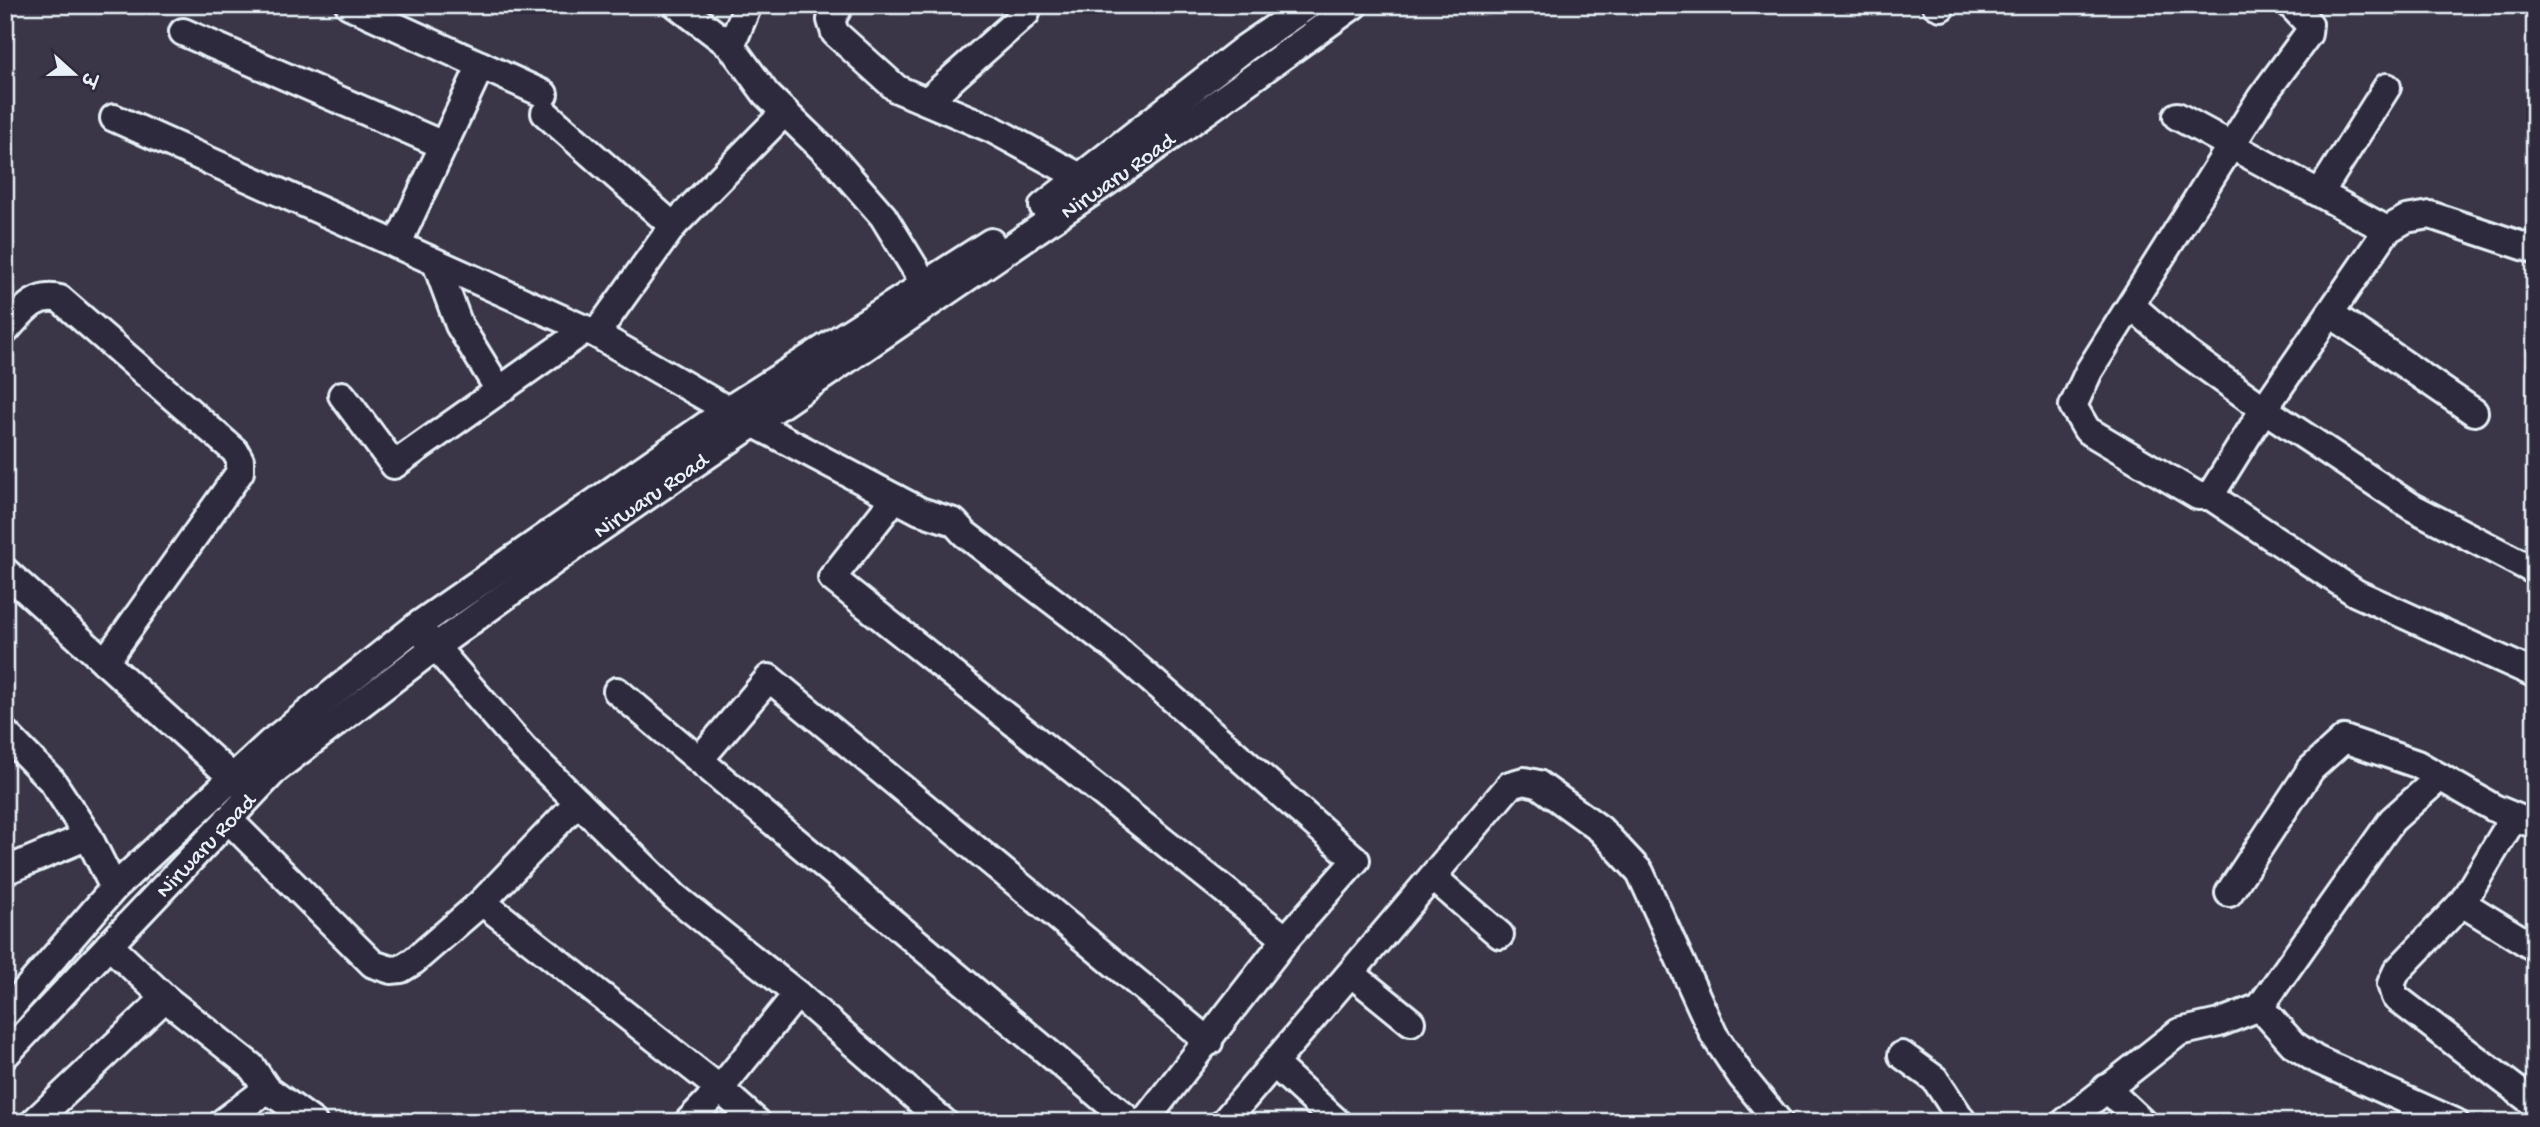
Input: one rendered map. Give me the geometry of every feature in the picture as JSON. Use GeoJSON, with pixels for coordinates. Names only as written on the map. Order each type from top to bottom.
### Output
{"type":"FeatureCollection","features":[{"type":"Feature","properties":{"kind":"street"},"geometry":{"type":"LineString","coordinates":[[349,5],[481,65],[545,104],[673,226]]}},
{"type":"Feature","properties":{"kind":"street"},"geometry":{"type":"LineString","coordinates":[[677,5],[731,46],[766,94],[835,161],[883,216],[923,283]]}},
{"type":"Feature","properties":{"kind":"street"},"geometry":{"type":"LineString","coordinates":[[731,46],[748,5]]}},
{"type":"Feature","properties":{"kind":"street"},"geometry":{"type":"LineString","coordinates":[[840,5],[831,20],[835,33],[897,89],[992,129],[1080,177]]}},
{"type":"Feature","properties":{"kind":"street","name":"Nirwaru Road"},"geometry":{"type":"LineString","coordinates":[[5,1055],[228,818],[242,786],[270,743],[417,626],[728,410],[923,283],[1019,225],[1245,48],[1308,5]]}},
{"type":"Feature","properties":{"kind":"street","name":"Nirwaru Road"},"geometry":{"type":"LineString","coordinates":[[5,1014],[114,888],[242,786],[276,769],[435,647],[580,542],[1120,173],[1354,5]]}},
{"type":"Feature","properties":{"kind":"street"},"geometry":{"type":"LineString","coordinates":[[2291,5],[2309,23],[2308,34],[2231,145],[2089,371],[2073,406],[2087,430],[2198,496],[2210,496],[2356,593],[2535,674]]}},
{"type":"Feature","properties":{"kind":"street"},"geometry":{"type":"LineString","coordinates":[[927,101],[1026,13]]}},
{"type":"Feature","properties":{"kind":"street"},"geometry":{"type":"LineString","coordinates":[[183,32],[443,145]]}},
{"type":"Feature","properties":{"kind":"street"},"geometry":{"type":"LineString","coordinates":[[397,245],[481,65]]}},
{"type":"Feature","properties":{"kind":"street"},"geometry":{"type":"LineString","coordinates":[[2320,193],[2387,87]]}},
{"type":"Feature","properties":{"kind":"street"},"geometry":{"type":"LineString","coordinates":[[342,395],[394,465],[499,390],[591,331],[673,226],[785,112]]}},
{"type":"Feature","properties":{"kind":"street"},"geometry":{"type":"LineString","coordinates":[[2177,116],[2387,230]]}},
{"type":"Feature","properties":{"kind":"street"},"geometry":{"type":"LineString","coordinates":[[114,118],[591,331],[728,410],[895,498],[920,511],[954,522],[965,534],[1115,648],[1356,860],[1286,939],[1209,1042],[1144,1122]]}},
{"type":"Feature","properties":{"kind":"street"},"geometry":{"type":"LineString","coordinates":[[2210,496],[2264,409],[2387,230],[2406,219],[2430,215],[2535,250]]}},
{"type":"Feature","properties":{"kind":"street"},"geometry":{"type":"LineString","coordinates":[[436,262],[458,325],[499,390]]}},
{"type":"Feature","properties":{"kind":"street"},"geometry":{"type":"LineString","coordinates":[[5,331],[37,299],[48,296],[60,299],[235,451],[240,460],[240,472],[105,662]]}},
{"type":"Feature","properties":{"kind":"street"},"geometry":{"type":"LineString","coordinates":[[2132,306],[2185,352],[2264,409],[2412,507],[2535,571]]}},
{"type":"Feature","properties":{"kind":"street"},"geometry":{"type":"LineString","coordinates":[[2331,314],[2474,412]]}},
{"type":"Feature","properties":{"kind":"street"},"geometry":{"type":"LineString","coordinates":[[895,498],[832,578],[1286,939]]}},
{"type":"Feature","properties":{"kind":"street"},"geometry":{"type":"LineString","coordinates":[[5,571],[242,786]]}},
{"type":"Feature","properties":{"kind":"street"},"geometry":{"type":"LineString","coordinates":[[417,626],[524,748],[675,897],[797,995],[944,1122]]}},
{"type":"Feature","properties":{"kind":"street"},"geometry":{"type":"LineString","coordinates":[[700,759],[769,678],[1209,1042]]}},
{"type":"Feature","properties":{"kind":"street"},"geometry":{"type":"LineString","coordinates":[[617,691],[1131,1122]]}},
{"type":"Feature","properties":{"kind":"street"},"geometry":{"type":"LineString","coordinates":[[5,733],[52,781],[88,836],[114,888]]}},
{"type":"Feature","properties":{"kind":"street"},"geometry":{"type":"LineString","coordinates":[[2229,893],[2311,769],[2344,739],[2417,764],[2524,821],[2462,903],[2397,971],[2391,984],[2395,997],[2535,1104]]}},
{"type":"Feature","properties":{"kind":"street"},"geometry":{"type":"LineString","coordinates":[[2065,1122],[2179,1032],[2219,1023],[2260,1007],[2392,820],[2440,777]]}},
{"type":"Feature","properties":{"kind":"street"},"geometry":{"type":"LineString","coordinates":[[1224,1122],[1434,878],[1510,785],[1524,780],[1538,784],[1600,829],[1640,872],[1714,1035],[1742,1077],[1779,1122]]}},
{"type":"Feature","properties":{"kind":"street"},"geometry":{"type":"LineString","coordinates":[[228,818],[373,964],[390,970],[401,969],[414,961],[482,902],[578,802]]}},
{"type":"Feature","properties":{"kind":"street"},"geometry":{"type":"LineString","coordinates":[[5,871],[88,836]]}},
{"type":"Feature","properties":{"kind":"street"},"geometry":{"type":"LineString","coordinates":[[1434,878],[1500,935]]}},
{"type":"Feature","properties":{"kind":"street"},"geometry":{"type":"LineString","coordinates":[[482,902],[720,1089],[757,1122]]}},
{"type":"Feature","properties":{"kind":"street"},"geometry":{"type":"LineString","coordinates":[[2462,903],[2535,948]]}},
{"type":"Feature","properties":{"kind":"street"},"geometry":{"type":"LineString","coordinates":[[109,945],[165,998],[251,1066],[267,1089],[313,1122]]}},
{"type":"Feature","properties":{"kind":"street"},"geometry":{"type":"LineString","coordinates":[[1352,974],[1411,1022]]}},
{"type":"Feature","properties":{"kind":"street"},"geometry":{"type":"LineString","coordinates":[[688,1122],[720,1089],[797,995]]}},
{"type":"Feature","properties":{"kind":"street"},"geometry":{"type":"LineString","coordinates":[[34,1122],[165,998]]}},
{"type":"Feature","properties":{"kind":"street"},"geometry":{"type":"LineString","coordinates":[[2260,1007],[2293,1044],[2315,1059],[2455,1122]]}},
{"type":"Feature","properties":{"kind":"street"},"geometry":{"type":"LineString","coordinates":[[1902,1055],[1935,1079],[1963,1122]]}},
{"type":"Feature","properties":{"kind":"street"},"geometry":{"type":"LineString","coordinates":[[1275,1063],[1337,1122]]}},
{"type":"Feature","properties":{"kind":"street"},"geometry":{"type":"LineString","coordinates":[[2106,1088],[2142,1122]]}},
{"type":"Feature","properties":{"kind":"street"},"geometry":{"type":"LineString","coordinates":[[223,1122],[267,1089]]}}]}
